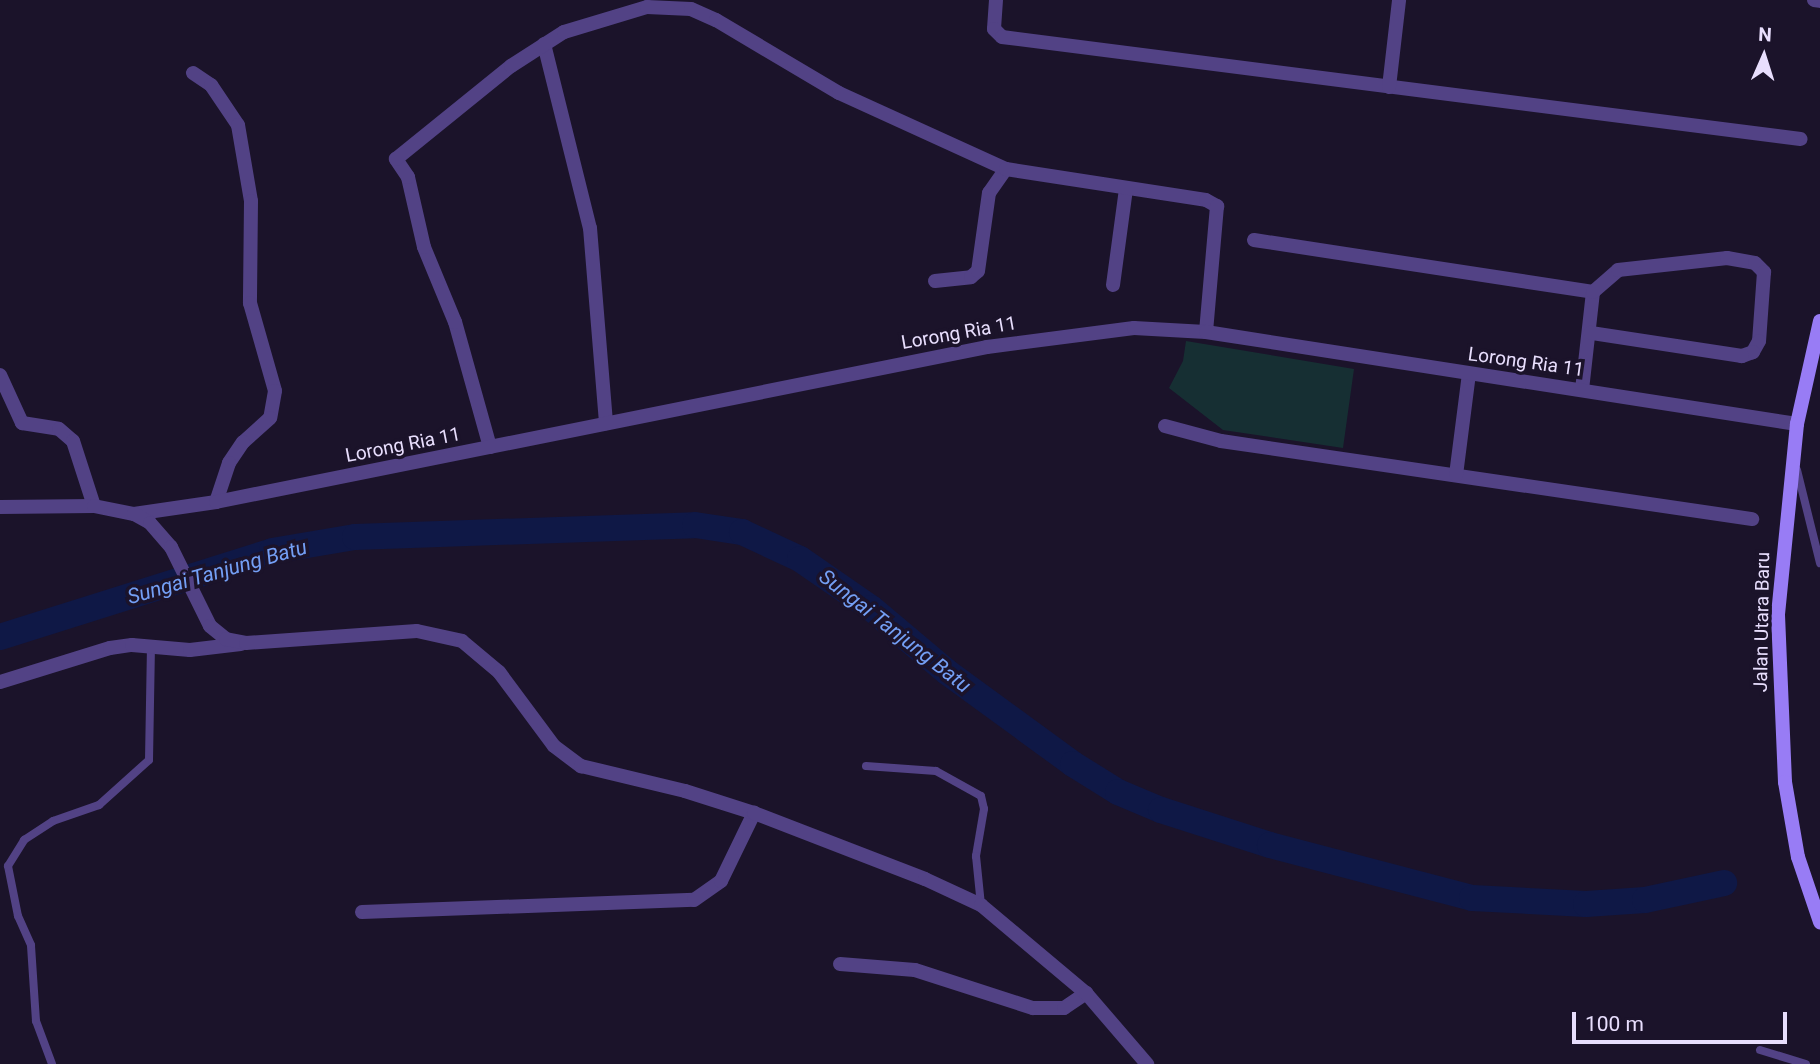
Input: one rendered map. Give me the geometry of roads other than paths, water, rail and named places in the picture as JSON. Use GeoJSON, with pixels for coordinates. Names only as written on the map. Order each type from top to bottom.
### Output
{"type":"FeatureCollection","features":[{"type":"Feature","properties":{"kind":"main road","name":"Jalan Utara Baru"},"geometry":{"type":"LineString","coordinates":[[1820,321],[1797,424],[1778,615],[1785,782],[1798,856],[1820,922]]}},
{"type":"Feature","properties":{"kind":"street"},"geometry":{"type":"LineString","coordinates":[[996,0],[994,29],[1002,37],[1801,139]]}},
{"type":"Feature","properties":{"kind":"street"},"geometry":{"type":"LineString","coordinates":[[1389,87],[1399,0]]}},
{"type":"Feature","properties":{"kind":"street"},"geometry":{"type":"LineString","coordinates":[[1814,0],[1820,1]]}},
{"type":"Feature","properties":{"kind":"street"},"geometry":{"type":"LineString","coordinates":[[489,447],[455,322],[424,247],[408,177],[396,159],[511,66],[544,44],[564,32],[647,7],[691,9],[851,99],[1006,169],[1206,200],[1217,206],[1206,332]]}},
{"type":"Feature","properties":{"kind":"street"},"geometry":{"type":"LineString","coordinates":[[544,44],[590,228],[606,423]]}},
{"type":"Feature","properties":{"kind":"street"},"geometry":{"type":"LineString","coordinates":[[192,73],[211,85],[238,125],[251,201],[250,303],[275,391],[270,418],[243,442],[229,463],[216,502]]}},
{"type":"Feature","properties":{"kind":"street"},"geometry":{"type":"LineString","coordinates":[[935,282],[971,277],[978,271],[989,193],[1006,169]]}},
{"type":"Feature","properties":{"kind":"street"},"geometry":{"type":"LineString","coordinates":[[1113,285],[1126,189]]}},
{"type":"Feature","properties":{"kind":"street"},"geometry":{"type":"LineString","coordinates":[[1254,240],[1593,292]]}},
{"type":"Feature","properties":{"kind":"street"},"geometry":{"type":"LineString","coordinates":[[1582,390],[1591,333],[1593,292],[1618,270],[1631,266],[1727,258],[1755,263],[1764,272],[1759,341],[1753,352],[1742,356],[1591,333]]}},
{"type":"Feature","properties":{"kind":"street","name":"Lorong Ria 11"},"geometry":{"type":"LineString","coordinates":[[134,514],[216,502],[1080,331],[1133,328],[1206,332],[1797,424]]}},
{"type":"Feature","properties":{"kind":"street"},"geometry":{"type":"LineString","coordinates":[[1456,475],[1469,374]]}},
{"type":"Feature","properties":{"kind":"street"},"geometry":{"type":"LineString","coordinates":[[0,375],[8,398],[22,423],[68,434],[94,506]]}},
{"type":"Feature","properties":{"kind":"street"},"geometry":{"type":"LineString","coordinates":[[1164,426],[1221,441],[1752,519]]}},
{"type":"Feature","properties":{"kind":"street"},"geometry":{"type":"LineString","coordinates":[[0,507],[94,506],[134,514],[161,533],[217,635],[246,643]]}},
{"type":"Feature","properties":{"kind":"street"},"geometry":{"type":"LineString","coordinates":[[0,682],[98,651],[151,646],[190,650],[246,643],[417,631],[462,641],[499,672],[554,746],[581,766],[685,791],[754,813],[981,905],[1086,993],[1147,1064]]}},
{"type":"Feature","properties":{"kind":"street"},"geometry":{"type":"LineString","coordinates":[[362,912],[694,900],[721,881],[754,813]]}},
{"type":"Feature","properties":{"kind":"street"},"geometry":{"type":"LineString","coordinates":[[840,964],[915,970],[1033,1008],[1064,1008],[1086,993]]}},
{"type":"Feature","properties":{"kind":"lane"},"geometry":{"type":"LineString","coordinates":[[1793,457],[1820,563]]}},
{"type":"Feature","properties":{"kind":"lane"},"geometry":{"type":"LineString","coordinates":[[52,1064],[36,1021],[31,945],[18,916],[8,866],[24,840],[53,821],[99,805],[149,760],[151,646]]}},
{"type":"Feature","properties":{"kind":"lane"},"geometry":{"type":"LineString","coordinates":[[866,766],[936,771],[981,796],[984,809],[976,856],[981,905]]}},
{"type":"Feature","properties":{"kind":"lane"},"geometry":{"type":"LineString","coordinates":[[1760,1050],[1806,1064]]}},
{"type":"Feature","properties":{"kind":"waterway","name":"Sungai Tanjung Batu"},"geometry":{"type":"LineString","coordinates":[[0,637],[272,551],[355,537],[695,525],[742,532],[800,559],[871,608],[947,672],[1073,764],[1118,792],[1161,810],[1270,845],[1472,898],[1586,904],[1645,900],[1724,883]]}}]}
